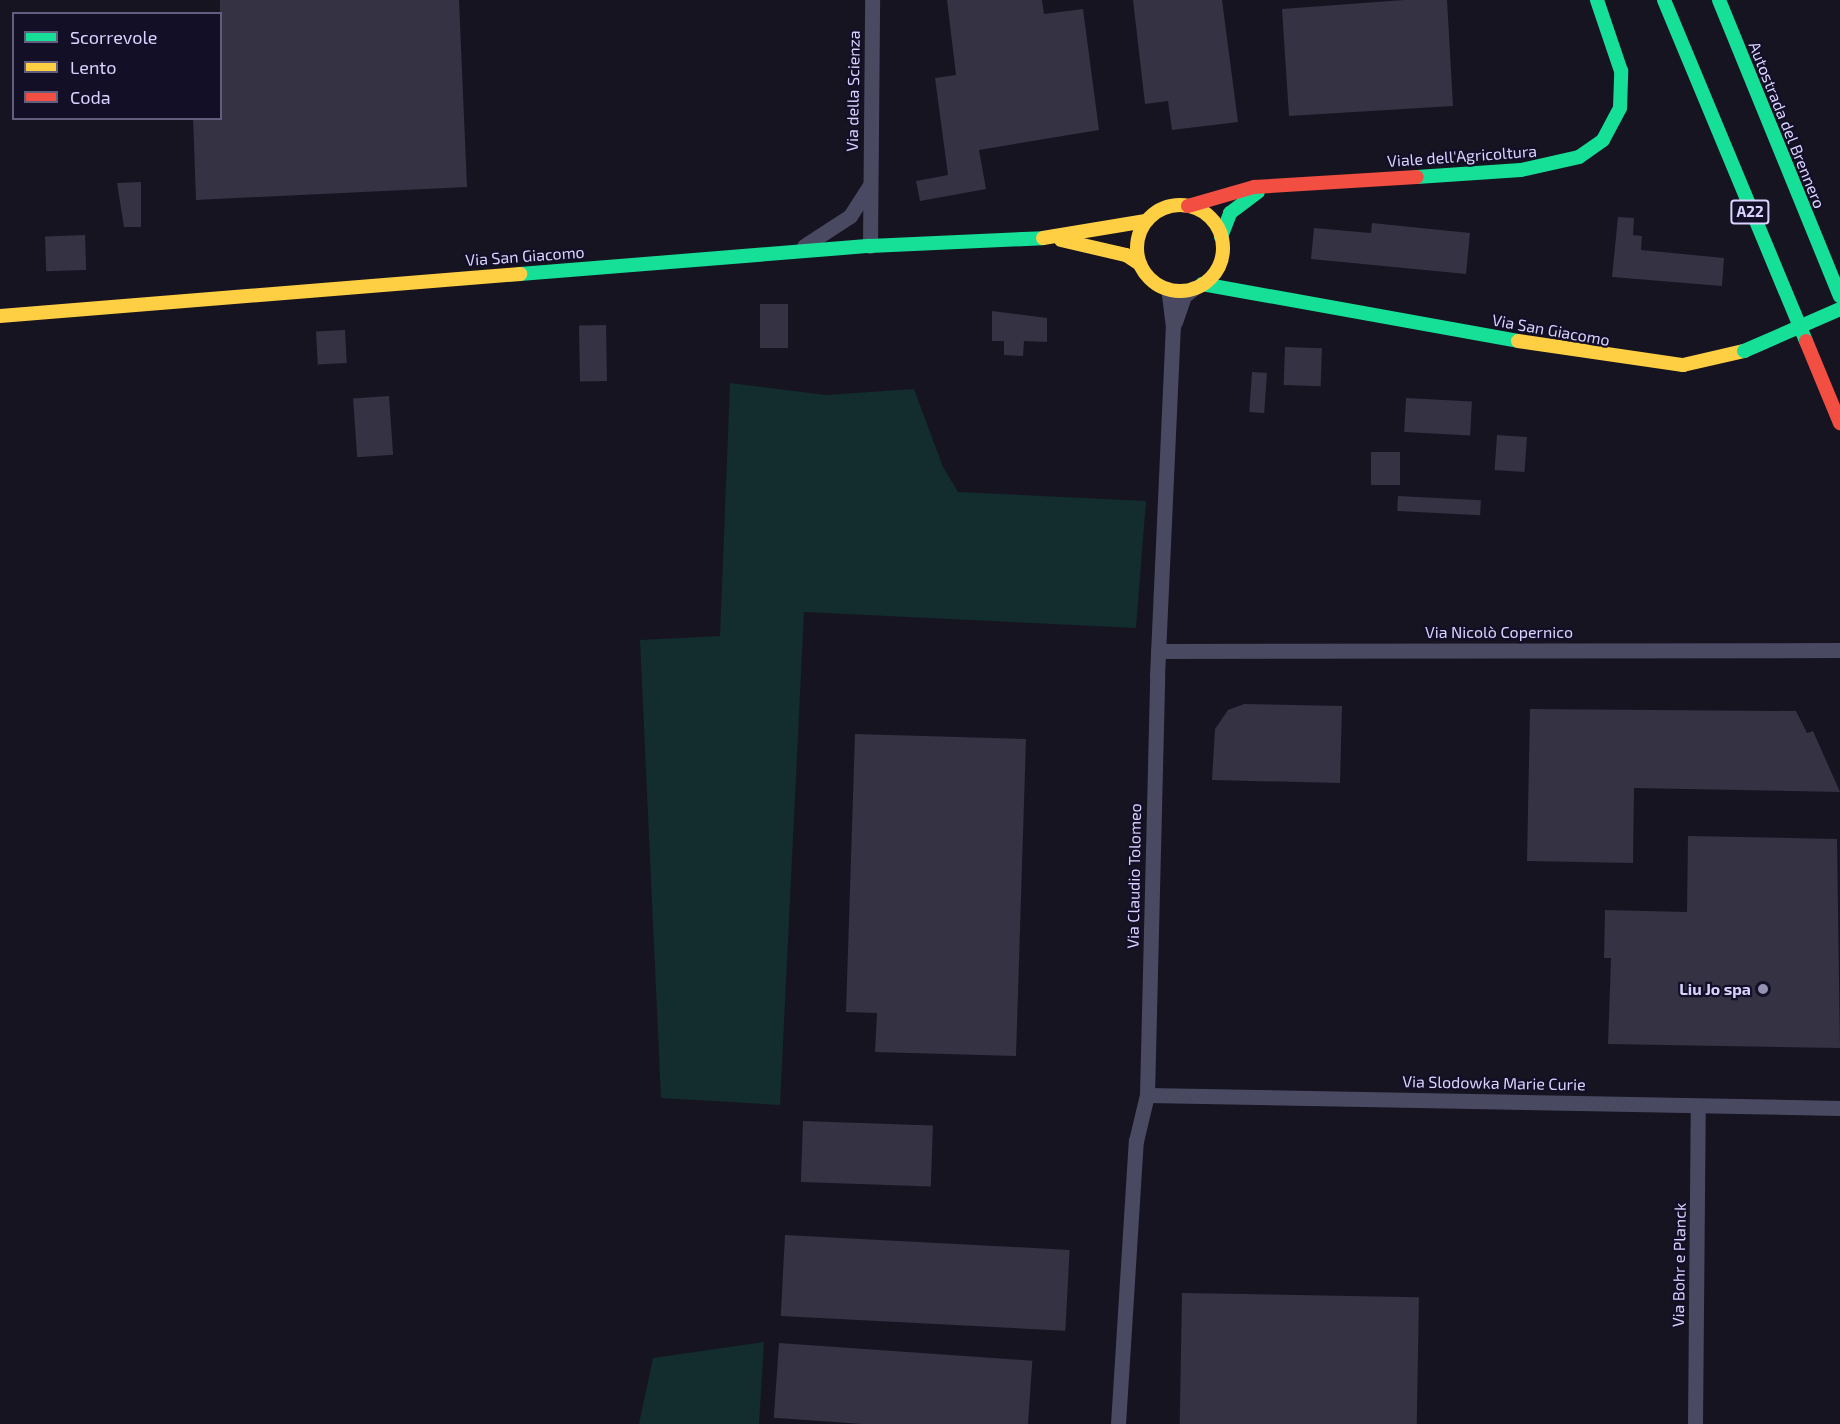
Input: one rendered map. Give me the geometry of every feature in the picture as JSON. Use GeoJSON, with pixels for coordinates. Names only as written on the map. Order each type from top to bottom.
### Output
{"type":"FeatureCollection","features":[{"type":"Feature","properties":{"kind":"main road","name":"Viale dell'Agricoltura"},"geometry":{"type":"LineString","coordinates":[[1188,206],[1276,185],[1521,170],[1579,157],[1604,140],[1620,108],[1621,71],[1597,0]]}},
{"type":"Feature","properties":{"kind":"main road","name":"A22"},"geometry":{"type":"LineString","coordinates":[[1664,0],[1840,423]]}},
{"type":"Feature","properties":{"kind":"main road","name":"Autostrada del Brennero"},"geometry":{"type":"LineString","coordinates":[[1719,0],[1840,296]]}},
{"type":"Feature","properties":{"kind":"main road","name":"Viale dell'Agricoltura"},"geometry":{"type":"LineString","coordinates":[[1221,237],[1230,213],[1276,185]]}},
{"type":"Feature","properties":{"kind":"main road"},"geometry":{"type":"LineString","coordinates":[[1221,257],[1198,286],[1168,289],[1140,264],[1137,241],[1146,220],[1161,209],[1188,206],[1209,217],[1221,237],[1221,257],[1248,293]]}},
{"type":"Feature","properties":{"kind":"main road","name":"Via San Giacomo"},"geometry":{"type":"LineString","coordinates":[[0,316],[870,246],[1054,238],[1146,220]]}},
{"type":"Feature","properties":{"kind":"main road","name":"Via San Giacomo"},"geometry":{"type":"LineString","coordinates":[[1054,238],[1126,255],[1140,264]]}},
{"type":"Feature","properties":{"kind":"main road","name":"Via San Giacomo"},"geometry":{"type":"LineString","coordinates":[[1198,286],[1664,365],[1701,363],[1744,351],[1840,309]]}},
{"type":"Feature","properties":{"kind":"street","name":"Via della Scienza"},"geometry":{"type":"LineString","coordinates":[[870,246],[873,0]]}},
{"type":"Feature","properties":{"kind":"street","name":"Via della Scienza"},"geometry":{"type":"LineString","coordinates":[[792,252],[850,216],[870,182]]}},
{"type":"Feature","properties":{"kind":"street","name":"Via Claudio Tolomeo"},"geometry":{"type":"LineString","coordinates":[[1173,327],[1184,296],[1198,286]]}},
{"type":"Feature","properties":{"kind":"street","name":"Via Claudio Tolomeo"},"geometry":{"type":"LineString","coordinates":[[1118,1424],[1136,1141],[1147,1095],[1158,651],[1173,327],[1168,289]]}},
{"type":"Feature","properties":{"kind":"street","name":"Via Nicolò Copernico"},"geometry":{"type":"LineString","coordinates":[[1158,651],[1840,650]]}},
{"type":"Feature","properties":{"kind":"street","name":"Via Slodowka Marie Curie"},"geometry":{"type":"LineString","coordinates":[[1147,1095],[1840,1108]]}},
{"type":"Feature","properties":{"kind":"street","name":"Via Bohr e Planck"},"geometry":{"type":"LineString","coordinates":[[1695,1424],[1698,1106]]}},
{"type":"Feature","properties":{"kind":"green space"},"geometry":{"type":"Polygon","coordinates":[[[730,383],[826,395],[914,389],[943,467],[958,492],[1146,501],[1136,628],[804,612],[780,1105],[661,1098],[640,640],[720,636],[730,383]]]}},
{"type":"Feature","properties":{"kind":"green space"},"geometry":{"type":"Polygon","coordinates":[[[764,1342],[759,1424],[639,1424],[653,1358],[764,1342]]]}},
{"type":"Feature","properties":{"kind":"building"},"geometry":{"type":"Polygon","coordinates":[[[220,0],[459,0],[467,187],[196,200],[193,120],[222,120],[222,12],[220,12],[220,0]]]}},
{"type":"Feature","properties":{"kind":"building"},"geometry":{"type":"Polygon","coordinates":[[[947,0],[1042,0],[1044,14],[1083,9],[1099,130],[979,150],[986,189],[920,201],[916,181],[948,175],[935,78],[956,75],[947,0]]]}},
{"type":"Feature","properties":{"kind":"building"},"geometry":{"type":"Polygon","coordinates":[[[1133,0],[1222,0],[1238,122],[1172,130],[1168,101],[1145,104],[1133,0]]]}},
{"type":"Feature","properties":{"kind":"building"},"geometry":{"type":"Polygon","coordinates":[[[1404,0],[1447,0],[1453,106],[1289,116],[1282,9],[1404,0]]]}},
{"type":"Feature","properties":{"kind":"building"},"geometry":{"type":"Polygon","coordinates":[[[141,182],[141,227],[124,227],[117,183],[141,182]]]}},
{"type":"Feature","properties":{"kind":"building"},"geometry":{"type":"Polygon","coordinates":[[[1618,217],[1634,218],[1633,235],[1642,236],[1641,250],[1724,258],[1722,286],[1612,277],[1618,217]]]}},
{"type":"Feature","properties":{"kind":"building"},"geometry":{"type":"Polygon","coordinates":[[[1372,223],[1470,233],[1466,274],[1311,259],[1314,228],[1371,233],[1372,223]]]}},
{"type":"Feature","properties":{"kind":"building"},"geometry":{"type":"Polygon","coordinates":[[[85,235],[86,270],[46,271],[45,236],[85,235]]]}},
{"type":"Feature","properties":{"kind":"building"},"geometry":{"type":"Polygon","coordinates":[[[760,304],[788,304],[788,348],[760,348],[760,304]]]}},
{"type":"Feature","properties":{"kind":"building"},"geometry":{"type":"Polygon","coordinates":[[[992,311],[1047,318],[1047,342],[1024,341],[1023,356],[1004,355],[1004,341],[992,341],[992,311]]]}},
{"type":"Feature","properties":{"kind":"building"},"geometry":{"type":"Polygon","coordinates":[[[579,325],[606,325],[607,381],[580,381],[579,325]]]}},
{"type":"Feature","properties":{"kind":"building"},"geometry":{"type":"Polygon","coordinates":[[[345,330],[347,363],[318,364],[316,332],[345,330]]]}},
{"type":"Feature","properties":{"kind":"building"},"geometry":{"type":"Polygon","coordinates":[[[1285,347],[1322,348],[1321,386],[1284,385],[1285,347]]]}},
{"type":"Feature","properties":{"kind":"building"},"geometry":{"type":"Polygon","coordinates":[[[1252,372],[1267,373],[1264,413],[1249,412],[1252,372]]]}},
{"type":"Feature","properties":{"kind":"building"},"geometry":{"type":"Polygon","coordinates":[[[389,396],[393,455],[357,457],[353,399],[389,396]]]}},
{"type":"Feature","properties":{"kind":"building"},"geometry":{"type":"Polygon","coordinates":[[[1406,398],[1472,401],[1470,435],[1404,432],[1406,398]]]}},
{"type":"Feature","properties":{"kind":"building"},"geometry":{"type":"Polygon","coordinates":[[[1497,435],[1527,437],[1524,472],[1495,470],[1497,435]]]}},
{"type":"Feature","properties":{"kind":"building"},"geometry":{"type":"Polygon","coordinates":[[[1371,452],[1400,452],[1400,485],[1371,485],[1371,452]]]}},
{"type":"Feature","properties":{"kind":"building"},"geometry":{"type":"Polygon","coordinates":[[[1398,496],[1481,500],[1480,515],[1397,511],[1398,496]]]}},
{"type":"Feature","properties":{"kind":"building"},"geometry":{"type":"Polygon","coordinates":[[[1244,704],[1342,706],[1340,783],[1212,780],[1215,729],[1228,710],[1244,704]]]}},
{"type":"Feature","properties":{"kind":"building"},"geometry":{"type":"Polygon","coordinates":[[[1530,709],[1796,711],[1807,733],[1813,731],[1840,792],[1634,788],[1633,863],[1527,861],[1530,709]]]}},
{"type":"Feature","properties":{"kind":"building"},"geometry":{"type":"Polygon","coordinates":[[[855,734],[1026,739],[1016,1056],[875,1052],[877,1013],[846,1012],[855,734]]]}},
{"type":"Feature","properties":{"kind":"building","name":"Liu Jo spa"},"geometry":{"type":"Polygon","coordinates":[[[1688,836],[1837,839],[1840,1048],[1608,1044],[1611,958],[1604,958],[1605,910],[1687,912],[1688,836]]]}},
{"type":"Feature","properties":{"kind":"building"},"geometry":{"type":"Polygon","coordinates":[[[803,1121],[933,1126],[931,1186],[801,1182],[803,1121]]]}},
{"type":"Feature","properties":{"kind":"building"},"geometry":{"type":"Polygon","coordinates":[[[785,1235],[1070,1250],[1065,1331],[781,1316],[785,1235]]]}},
{"type":"Feature","properties":{"kind":"building"},"geometry":{"type":"Polygon","coordinates":[[[1182,1293],[1419,1297],[1417,1424],[1180,1424],[1182,1293]]]}},
{"type":"Feature","properties":{"kind":"building"},"geometry":{"type":"Polygon","coordinates":[[[779,1343],[1032,1361],[1028,1424],[862,1424],[774,1418],[779,1343]]]}},
{"type":"Feature","properties":{"kind":"traffic: fast"},"geometry":{"type":"LineString","coordinates":[[1417,177],[1521,170],[1579,157],[1603,140],[1620,108],[1621,71],[1597,0]]}},
{"type":"Feature","properties":{"kind":"traffic: fast"},"geometry":{"type":"LineString","coordinates":[[1664,0],[1806,341]]}},
{"type":"Feature","properties":{"kind":"traffic: fast"},"geometry":{"type":"LineString","coordinates":[[1719,0],[1840,296]]}},
{"type":"Feature","properties":{"kind":"traffic: fast"},"geometry":{"type":"LineString","coordinates":[[1221,237],[1230,213],[1258,192]]}},
{"type":"Feature","properties":{"kind":"traffic: fast"},"geometry":{"type":"LineString","coordinates":[[520,274],[870,246],[1043,238]]}},
{"type":"Feature","properties":{"kind":"traffic: fast"},"geometry":{"type":"LineString","coordinates":[[1202,284],[1518,341]]}},
{"type":"Feature","properties":{"kind":"traffic: fast"},"geometry":{"type":"LineString","coordinates":[[1744,351],[1840,309]]}},
{"type":"Feature","properties":{"kind":"traffic: slow"},"geometry":{"type":"LineString","coordinates":[[1180,205],[1196,209],[1210,218],[1219,232],[1223,248],[1219,264],[1210,278],[1196,287],[1180,291],[1164,287],[1150,278],[1141,264],[1137,248],[1141,232],[1150,218],[1164,209],[1180,205]]}},
{"type":"Feature","properties":{"kind":"traffic: slow"},"geometry":{"type":"LineString","coordinates":[[1043,238],[1146,221]]}},
{"type":"Feature","properties":{"kind":"traffic: slow"},"geometry":{"type":"LineString","coordinates":[[1061,240],[1126,255],[1140,264]]}},
{"type":"Feature","properties":{"kind":"traffic: slow"},"geometry":{"type":"LineString","coordinates":[[0,316],[520,274]]}},
{"type":"Feature","properties":{"kind":"traffic: slow"},"geometry":{"type":"LineString","coordinates":[[1518,341],[1683,365],[1744,351]]}},
{"type":"Feature","properties":{"kind":"traffic: jam"},"geometry":{"type":"LineString","coordinates":[[1188,206],[1254,187],[1417,177]]}},
{"type":"Feature","properties":{"kind":"traffic: jam"},"geometry":{"type":"LineString","coordinates":[[1806,341],[1840,423]]}},
{"type":"Feature","properties":{"kind":"place","name":"Liu Jo spa"},"geometry":{"type":"Point","coordinates":[1763,989]}}]}
